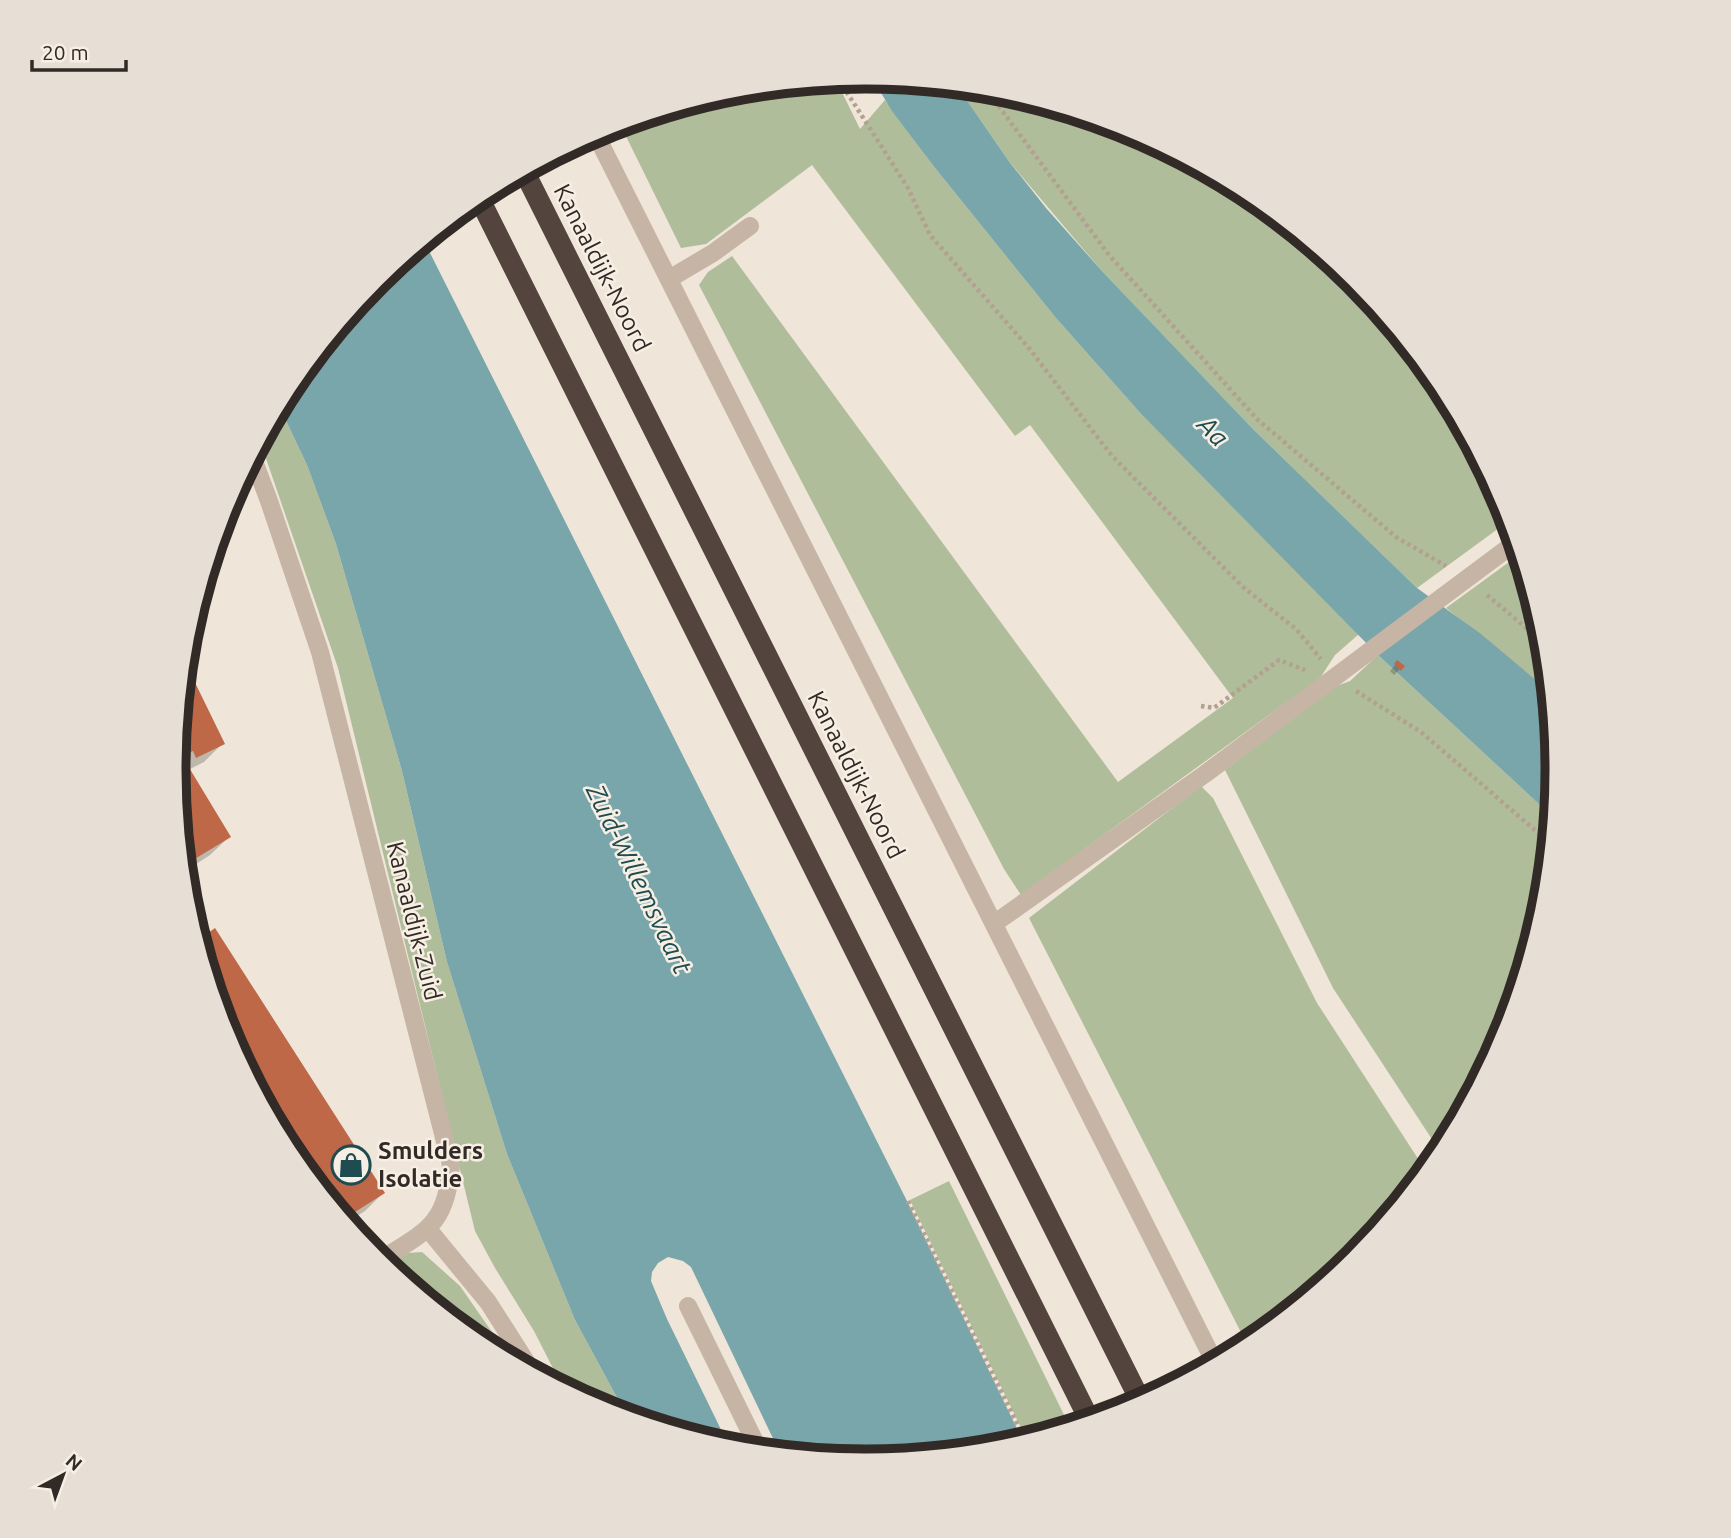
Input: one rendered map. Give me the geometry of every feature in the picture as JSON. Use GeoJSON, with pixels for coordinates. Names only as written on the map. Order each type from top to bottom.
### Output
{"type":"FeatureCollection","features":[{"type":"Feature","properties":{"kind":"highway","name":"Kanaaldijk-Noord"},"geometry":{"type":"LineString","coordinates":[[528,179],[1137,1392]]}},
{"type":"Feature","properties":{"kind":"highway"},"geometry":{"type":"LineString","coordinates":[[484,207],[1086,1412]]}},
{"type":"Feature","properties":{"kind":"street"},"geometry":{"type":"LineString","coordinates":[[600,143],[1211,1354]]}},
{"type":"Feature","properties":{"kind":"street"},"geometry":{"type":"LineString","coordinates":[[669,279],[713,253],[750,226]]}},
{"type":"Feature","properties":{"kind":"street","name":"Kanaaldijk-Zuid"},"geometry":{"type":"LineString","coordinates":[[256,467],[320,652],[451,1165],[445,1205],[428,1229]]}},
{"type":"Feature","properties":{"kind":"street"},"geometry":{"type":"LineString","coordinates":[[995,923],[1508,548]]}},
{"type":"Feature","properties":{"kind":"street"},"geometry":{"type":"LineString","coordinates":[[389,1254],[428,1229],[488,1302],[521,1355]]}},
{"type":"Feature","properties":{"kind":"street"},"geometry":{"type":"LineString","coordinates":[[688,1306],[754,1439]]}},
{"type":"Feature","properties":{"kind":"path"},"geometry":{"type":"LineString","coordinates":[[845,90],[908,188],[930,235],[1028,347],[1112,456],[1244,587],[1296,629],[1332,679]]}},
{"type":"Feature","properties":{"kind":"path"},"geometry":{"type":"LineString","coordinates":[[995,102],[1109,255],[1257,419],[1396,537],[1468,578],[1531,632]]}},
{"type":"Feature","properties":{"kind":"path"},"geometry":{"type":"LineString","coordinates":[[1201,706],[1214,708],[1279,660],[1332,679],[1421,732],[1541,836]]}},
{"type":"Feature","properties":{"kind":"path"},"geometry":{"type":"LineString","coordinates":[[908,1201],[1020,1431]]}},
{"type":"Feature","properties":{"kind":"green space"},"geometry":{"type":"Polygon","coordinates":[[[841,90],[860,129],[885,100],[935,168],[1056,318],[1142,415],[1359,634],[1335,655],[1320,678],[1021,895],[1004,869],[699,285],[708,272],[732,256],[1118,782],[1233,698],[1030,425],[1015,436],[812,165],[706,244],[681,248],[625,134],[690,112],[733,102],[777,95],[841,90]]]}},
{"type":"Feature","properties":{"kind":"green space"},"geometry":{"type":"Polygon","coordinates":[[[964,97],[1041,112],[1126,141],[1205,180],[1279,230],[1346,288],[1405,355],[1454,429],[1475,468],[1500,527],[1417,588],[1253,429],[1101,270],[1008,160],[964,97]]]}},
{"type":"Feature","properties":{"kind":"green space"},"geometry":{"type":"Polygon","coordinates":[[[284,417],[307,465],[336,544],[402,771],[447,962],[507,1154],[575,1320],[620,1403],[556,1374],[534,1331],[475,1231],[338,668],[264,453],[284,417]]]}},
{"type":"Feature","properties":{"kind":"green space"},"geometry":{"type":"Polygon","coordinates":[[[1512,560],[1532,636],[1539,683],[1446,608],[1512,560]]]}},
{"type":"Feature","properties":{"kind":"green space"},"geometry":{"type":"Polygon","coordinates":[[[1378,655],[1544,809],[1532,902],[1509,987],[1475,1070],[1434,1142],[1333,988],[1225,770],[1334,687],[1350,681],[1378,655]]]}},
{"type":"Feature","properties":{"kind":"green space"},"geometry":{"type":"Polygon","coordinates":[[[1201,786],[1213,798],[1317,1003],[1420,1162],[1377,1217],[1346,1250],[1314,1280],[1242,1335],[1029,918],[1201,786]]]}},
{"type":"Feature","properties":{"kind":"green space"},"geometry":{"type":"Polygon","coordinates":[[[949,1181],[1066,1418],[1022,1430],[910,1200],[949,1181]]]}},
{"type":"Feature","properties":{"kind":"green space"},"geometry":{"type":"Polygon","coordinates":[[[422,1252],[460,1286],[497,1340],[452,1308],[396,1260],[408,1253],[422,1252]]]}},
{"type":"Feature","properties":{"kind":"water","name":"Aa"},"geometry":{"type":"Polygon","coordinates":[[[879,90],[964,97],[1008,160],[1046,208],[1101,270],[1253,429],[1417,588],[1481,634],[1539,683],[1544,725],[1544,809],[1378,655],[1142,415],[1056,318],[892,111],[879,90]]]}},
{"type":"Feature","properties":{"kind":"water","name":"Zuid-Willemsvaart"},"geometry":{"type":"Polygon","coordinates":[[[428,249],[907,1201],[1018,1431],[954,1443],[910,1447],[866,1449],[775,1443],[691,1267],[683,1261],[668,1257],[658,1263],[652,1272],[651,1281],[723,1434],[690,1426],[620,1403],[575,1320],[507,1154],[447,962],[402,771],[336,544],[307,465],[284,417],[326,355],[354,321],[385,288],[428,249]]]}},
{"type":"Feature","properties":{"kind":"building"},"geometry":{"type":"Polygon","coordinates":[[[1397,660],[1405,666],[1401,671],[1394,664],[1397,660]]]}},
{"type":"Feature","properties":{"kind":"building"},"geometry":{"type":"Polygon","coordinates":[[[192,677],[225,744],[196,758],[193,751],[186,754],[192,677]]]}},
{"type":"Feature","properties":{"kind":"building"},"geometry":{"type":"Polygon","coordinates":[[[186,763],[231,837],[192,860],[187,813],[186,763]]]}},
{"type":"Feature","properties":{"kind":"building"},"geometry":{"type":"Polygon","coordinates":[[[215,928],[385,1193],[352,1214],[300,1147],[256,1070],[237,1029],[206,934],[215,928]]]}},
{"type":"Feature","properties":{"kind":"place","name":"Smulders Isolatie"},"geometry":{"type":"Point","coordinates":[351,1165]}}]}
